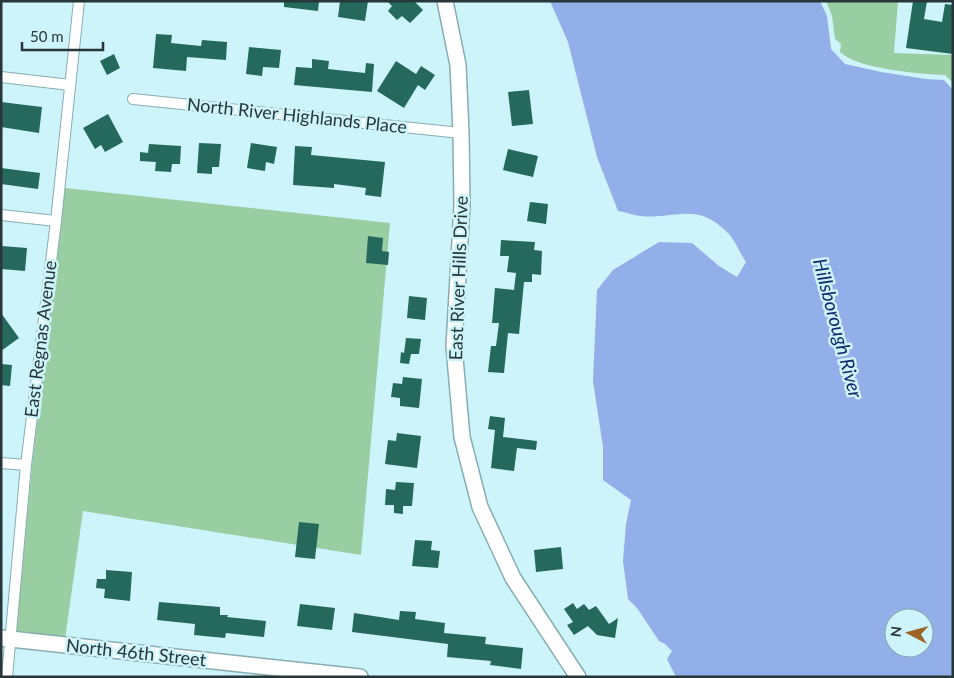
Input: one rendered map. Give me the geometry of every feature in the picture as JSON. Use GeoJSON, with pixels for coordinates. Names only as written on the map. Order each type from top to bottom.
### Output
{"type":"FeatureCollection","features":[{"type":"Feature","properties":{"kind":"street","name":"East Regnas Avenue"},"geometry":{"type":"LineString","coordinates":[[8,675],[5,638],[56,221],[79,1]]}},
{"type":"Feature","properties":{"kind":"street","name":"East River Hills Drive"},"geometry":{"type":"LineString","coordinates":[[445,1],[458,65],[461,133],[462,205],[454,347],[462,438],[480,507],[512,578],[578,677]]}},
{"type":"Feature","properties":{"kind":"street"},"geometry":{"type":"LineString","coordinates":[[1,78],[70,85]]}},
{"type":"Feature","properties":{"kind":"street","name":"North River Highlands Place"},"geometry":{"type":"LineString","coordinates":[[133,99],[461,133]]}},
{"type":"Feature","properties":{"kind":"street"},"geometry":{"type":"LineString","coordinates":[[1,215],[56,221]]}},
{"type":"Feature","properties":{"kind":"street"},"geometry":{"type":"LineString","coordinates":[[1,463],[26,465]]}},
{"type":"Feature","properties":{"kind":"street","name":"North 46th Street"},"geometry":{"type":"LineString","coordinates":[[5,638],[320,675],[360,677]]}},
{"type":"Feature","properties":{"kind":"green space"},"geometry":{"type":"Polygon","coordinates":[[[826,1],[898,1],[894,53],[953,55],[953,83],[945,75],[890,70],[860,63],[848,58],[840,52],[841,44],[835,39],[832,16],[826,1]]]}},
{"type":"Feature","properties":{"kind":"green space"},"geometry":{"type":"Polygon","coordinates":[[[65,188],[390,223],[361,555],[83,511],[65,639],[16,634],[32,466],[65,188]]]}},
{"type":"Feature","properties":{"kind":"water","name":"Hillsborough River"},"geometry":{"type":"Polygon","coordinates":[[[550,1],[820,1],[827,16],[831,49],[845,64],[881,72],[944,80],[953,90],[953,677],[676,677],[667,659],[672,651],[659,641],[637,608],[628,599],[623,561],[626,524],[631,500],[603,480],[603,447],[593,381],[597,290],[613,270],[659,242],[692,243],[719,266],[737,277],[746,262],[727,232],[705,217],[685,214],[653,217],[618,211],[597,157],[568,42],[550,1]]]}},
{"type":"Feature","properties":{"kind":"building"},"geometry":{"type":"Polygon","coordinates":[[[284,1],[319,1],[318,11],[284,7],[284,1]]]}},
{"type":"Feature","properties":{"kind":"building"},"geometry":{"type":"Polygon","coordinates":[[[340,1],[368,1],[365,21],[338,17],[340,1]]]}},
{"type":"Feature","properties":{"kind":"building"},"geometry":{"type":"Polygon","coordinates":[[[387,1],[414,1],[423,10],[410,23],[402,16],[397,20],[388,11],[392,6],[387,1]]]}},
{"type":"Feature","properties":{"kind":"building"},"geometry":{"type":"Polygon","coordinates":[[[913,1],[927,1],[924,19],[942,22],[945,4],[953,5],[953,54],[906,48],[913,1]]]}},
{"type":"Feature","properties":{"kind":"building"},"geometry":{"type":"Polygon","coordinates":[[[156,34],[172,35],[171,43],[201,46],[202,40],[227,42],[226,60],[187,57],[186,71],[153,68],[156,34]]]}},
{"type":"Feature","properties":{"kind":"building"},"geometry":{"type":"Polygon","coordinates":[[[249,47],[281,50],[279,68],[263,67],[262,76],[246,74],[249,47]]]}},
{"type":"Feature","properties":{"kind":"building"},"geometry":{"type":"Polygon","coordinates":[[[114,54],[120,68],[107,75],[100,61],[114,54]]]}},
{"type":"Feature","properties":{"kind":"building"},"geometry":{"type":"Polygon","coordinates":[[[312,59],[329,61],[328,69],[365,73],[366,63],[374,64],[372,92],[294,85],[296,67],[312,68],[312,59]]]}},
{"type":"Feature","properties":{"kind":"building"},"geometry":{"type":"Polygon","coordinates":[[[396,61],[416,74],[421,66],[435,75],[425,90],[418,85],[404,108],[377,91],[396,61]]]}},
{"type":"Feature","properties":{"kind":"building"},"geometry":{"type":"Polygon","coordinates":[[[529,90],[533,124],[512,126],[508,92],[529,90]]]}},
{"type":"Feature","properties":{"kind":"building"},"geometry":{"type":"Polygon","coordinates":[[[1,102],[42,107],[39,133],[1,127],[1,102]]]}},
{"type":"Feature","properties":{"kind":"building"},"geometry":{"type":"Polygon","coordinates":[[[108,114],[123,142],[105,152],[101,145],[95,149],[83,128],[108,114]]]}},
{"type":"Feature","properties":{"kind":"building"},"geometry":{"type":"Polygon","coordinates":[[[199,143],[221,144],[219,167],[212,167],[212,174],[197,173],[199,143]]]}},
{"type":"Feature","properties":{"kind":"building"},"geometry":{"type":"Polygon","coordinates":[[[251,143],[277,147],[274,164],[266,162],[265,171],[247,168],[251,143]]]}},
{"type":"Feature","properties":{"kind":"building"},"geometry":{"type":"Polygon","coordinates":[[[149,144],[181,146],[180,164],[172,164],[171,172],[155,171],[156,162],[140,161],[140,152],[148,153],[149,144]]]}},
{"type":"Feature","properties":{"kind":"building"},"geometry":{"type":"Polygon","coordinates":[[[295,146],[312,147],[311,155],[385,162],[381,197],[365,195],[366,188],[334,184],[334,188],[293,185],[295,146]]]}},
{"type":"Feature","properties":{"kind":"building"},"geometry":{"type":"Polygon","coordinates":[[[508,149],[538,156],[533,177],[503,170],[508,149]]]}},
{"type":"Feature","properties":{"kind":"building"},"geometry":{"type":"Polygon","coordinates":[[[1,168],[40,173],[38,189],[1,184],[1,168]]]}},
{"type":"Feature","properties":{"kind":"building"},"geometry":{"type":"Polygon","coordinates":[[[530,202],[548,204],[546,224],[527,221],[530,202]]]}},
{"type":"Feature","properties":{"kind":"building"},"geometry":{"type":"Polygon","coordinates":[[[368,236],[383,238],[382,251],[389,252],[388,265],[366,263],[368,236]]]}},
{"type":"Feature","properties":{"kind":"building"},"geometry":{"type":"Polygon","coordinates":[[[501,240],[535,242],[534,250],[542,251],[541,275],[532,274],[532,282],[524,282],[519,334],[508,333],[504,373],[488,372],[491,346],[496,346],[499,323],[492,323],[495,288],[514,290],[516,273],[507,272],[509,256],[500,256],[501,240]]]}},
{"type":"Feature","properties":{"kind":"building"},"geometry":{"type":"Polygon","coordinates":[[[1,246],[27,248],[25,271],[1,269],[1,246]]]}},
{"type":"Feature","properties":{"kind":"building"},"geometry":{"type":"Polygon","coordinates":[[[409,296],[427,298],[425,320],[407,318],[409,296]]]}},
{"type":"Feature","properties":{"kind":"building"},"geometry":{"type":"Polygon","coordinates":[[[1,313],[19,338],[1,351],[1,313]]]}},
{"type":"Feature","properties":{"kind":"building"},"geometry":{"type":"Polygon","coordinates":[[[406,338],[421,339],[419,354],[411,354],[409,364],[400,363],[401,352],[404,353],[406,338]]]}},
{"type":"Feature","properties":{"kind":"building"},"geometry":{"type":"Polygon","coordinates":[[[1,364],[12,365],[10,386],[1,385],[1,364]]]}},
{"type":"Feature","properties":{"kind":"building"},"geometry":{"type":"Polygon","coordinates":[[[403,377],[422,379],[419,408],[400,406],[400,398],[391,397],[393,383],[402,384],[403,377]]]}},
{"type":"Feature","properties":{"kind":"building"},"geometry":{"type":"Polygon","coordinates":[[[490,416],[505,418],[503,437],[537,441],[536,450],[517,448],[514,471],[491,468],[495,430],[488,429],[490,416]]]}},
{"type":"Feature","properties":{"kind":"building"},"geometry":{"type":"Polygon","coordinates":[[[397,433],[421,436],[417,468],[385,464],[388,440],[396,441],[397,433]]]}},
{"type":"Feature","properties":{"kind":"building"},"geometry":{"type":"Polygon","coordinates":[[[396,482],[414,483],[412,506],[403,506],[403,514],[394,513],[394,505],[385,505],[386,489],[395,490],[396,482]]]}},
{"type":"Feature","properties":{"kind":"building"},"geometry":{"type":"Polygon","coordinates":[[[299,522],[319,524],[315,559],[295,557],[299,522]]]}},
{"type":"Feature","properties":{"kind":"building"},"geometry":{"type":"Polygon","coordinates":[[[415,540],[432,541],[431,550],[440,551],[438,568],[412,566],[415,540]]]}},
{"type":"Feature","properties":{"kind":"building"},"geometry":{"type":"Polygon","coordinates":[[[561,547],[563,569],[536,572],[534,550],[561,547]]]}},
{"type":"Feature","properties":{"kind":"building"},"geometry":{"type":"Polygon","coordinates":[[[106,570],[132,572],[130,601],[104,598],[105,589],[96,588],[97,579],[106,579],[106,570]]]}},
{"type":"Feature","properties":{"kind":"building"},"geometry":{"type":"Polygon","coordinates":[[[159,602],[220,607],[220,615],[266,621],[264,637],[226,633],[225,638],[194,635],[195,624],[157,620],[159,602]]]}},
{"type":"Feature","properties":{"kind":"building"},"geometry":{"type":"Polygon","coordinates":[[[573,603],[577,609],[584,604],[589,610],[596,606],[609,624],[618,618],[615,638],[597,635],[588,626],[574,635],[567,625],[573,622],[564,609],[573,603]]]}},
{"type":"Feature","properties":{"kind":"building"},"geometry":{"type":"Polygon","coordinates":[[[300,604],[335,608],[332,630],[297,626],[300,604]]]}},
{"type":"Feature","properties":{"kind":"building"},"geometry":{"type":"Polygon","coordinates":[[[400,611],[416,612],[415,619],[445,623],[444,633],[486,637],[485,644],[523,648],[521,669],[490,665],[491,661],[447,657],[448,644],[352,632],[354,613],[399,620],[400,611]]]}}]}
